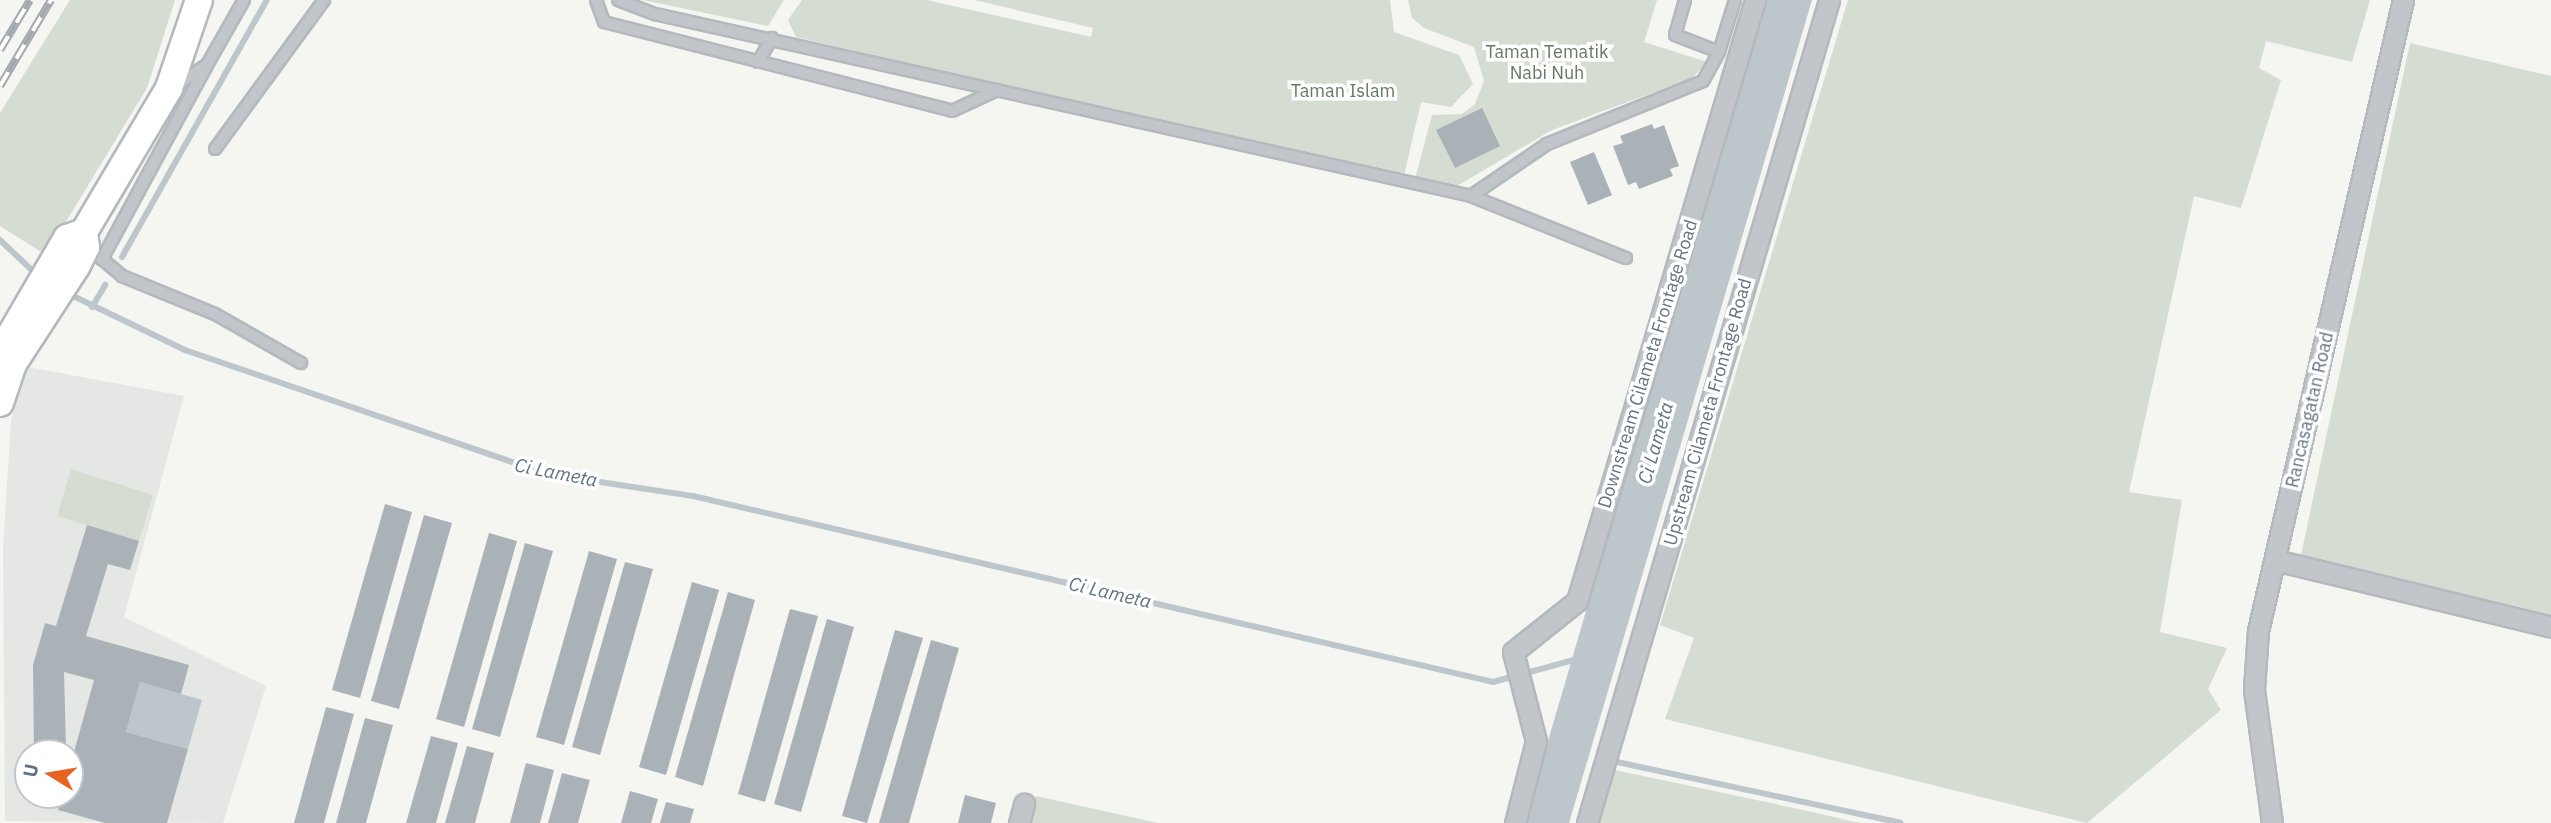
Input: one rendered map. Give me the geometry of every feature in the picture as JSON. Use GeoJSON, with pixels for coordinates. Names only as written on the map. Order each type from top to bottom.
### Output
{"type":"FeatureCollection","features":[{"type":"Feature","properties":{"kind":"street"},"geometry":{"type":"LineString","coordinates":[[0,403],[6,359],[67,261],[67,238],[84,232],[169,88],[200,0]]}},
{"type":"Feature","properties":{"kind":"street","name":"Downstream Cilameta Frontage Road"},"geometry":{"type":"LineString","coordinates":[[1515,823],[1536,755],[1512,656],[1577,601],[1755,0]]}},
{"type":"Feature","properties":{"kind":"street","name":"Upstream Cilameta Frontage Road"},"geometry":{"type":"LineString","coordinates":[[1587,823],[1829,0]]}},
{"type":"Feature","properties":{"kind":"street","name":"Rancasagatan Road"},"geometry":{"type":"LineString","coordinates":[[2277,822],[2254,663],[2403,0]]}},
{"type":"Feature","properties":{"kind":"street"},"geometry":{"type":"LineString","coordinates":[[2276,560],[2551,626]]}},
{"type":"Feature","properties":{"kind":"street"},"geometry":{"type":"LineString","coordinates":[[1019,823],[1024,804]]}},
{"type":"Feature","properties":{"kind":"lane"},"geometry":{"type":"LineString","coordinates":[[244,0],[102,259],[122,276],[215,314],[301,363]]}},
{"type":"Feature","properties":{"kind":"lane"},"geometry":{"type":"LineString","coordinates":[[215,149],[324,0]]}},
{"type":"Feature","properties":{"kind":"lane"},"geometry":{"type":"LineString","coordinates":[[596,0],[604,22],[952,111],[997,90]]}},
{"type":"Feature","properties":{"kind":"lane"},"geometry":{"type":"LineString","coordinates":[[618,0],[655,14],[1471,196],[1626,258]]}},
{"type":"Feature","properties":{"kind":"lane"},"geometry":{"type":"LineString","coordinates":[[1685,0],[1675,35],[1719,52]]}},
{"type":"Feature","properties":{"kind":"lane"},"geometry":{"type":"LineString","coordinates":[[1471,196],[1547,144],[1703,81],[1719,52],[1735,0]]}},
{"type":"Feature","properties":{"kind":"lane"},"geometry":{"type":"LineString","coordinates":[[758,62],[772,38]]}},
{"type":"Feature","properties":{"kind":"lane"},"geometry":{"type":"LineString","coordinates":[[169,88],[207,65]]}},
{"type":"Feature","properties":{"kind":"shaded area"},"geometry":{"type":"Polygon","coordinates":[[[28,367],[184,396],[124,617],[266,686],[223,823],[5,821],[3,549],[11,419],[28,367]]]}},
{"type":"Feature","properties":{"kind":"green space"},"geometry":{"type":"Polygon","coordinates":[[[70,0],[175,0],[147,88],[46,255],[0,226],[0,113],[70,0]]]}},
{"type":"Feature","properties":{"kind":"green space"},"geometry":{"type":"Polygon","coordinates":[[[643,0],[784,0],[768,26],[643,0]]]}},
{"type":"Feature","properties":{"kind":"green space","name":"Taman Islam"},"geometry":{"type":"Polygon","coordinates":[[[802,0],[927,0],[1091,37],[1093,28],[974,0],[1390,0],[1394,32],[1459,55],[1473,84],[1451,107],[1421,102],[1403,180],[796,37],[788,20],[802,0]]]}},
{"type":"Feature","properties":{"kind":"green space","name":"Taman Tematik Nabi Nuh"},"geometry":{"type":"Polygon","coordinates":[[[1408,0],[1657,0],[1644,42],[1707,62],[1692,78],[1552,130],[1457,186],[1415,179],[1432,115],[1462,114],[1475,104],[1484,81],[1474,47],[1424,28],[1412,18],[1408,0]]]}},
{"type":"Feature","properties":{"kind":"green space"},"geometry":{"type":"Polygon","coordinates":[[[1848,0],[2370,0],[2352,62],[2266,41],[2259,68],[2281,80],[2241,208],[2194,196],[2129,492],[2182,500],[2160,632],[2227,648],[2208,689],[2221,710],[2087,823],[1665,719],[1694,638],[1660,625],[1848,0]]]}},
{"type":"Feature","properties":{"kind":"green space"},"geometry":{"type":"Polygon","coordinates":[[[2410,43],[2551,76],[2551,615],[2301,555],[2410,43]]]}},
{"type":"Feature","properties":{"kind":"green space"},"geometry":{"type":"Polygon","coordinates":[[[71,469],[153,495],[139,541],[57,516],[71,469]]]}},
{"type":"Feature","properties":{"kind":"green space"},"geometry":{"type":"Polygon","coordinates":[[[1615,770],[1817,813],[1859,823],[1598,823],[1615,770]]]}},
{"type":"Feature","properties":{"kind":"green space"},"geometry":{"type":"Polygon","coordinates":[[[1036,796],[1158,823],[1029,823],[1036,796]]]}},
{"type":"Feature","properties":{"kind":"water"},"geometry":{"type":"Polygon","coordinates":[[[1765,0],[1812,0],[1569,823],[1524,823],[1765,0]]]}},
{"type":"Feature","properties":{"kind":"water"},"geometry":{"type":"Polygon","coordinates":[[[140,682],[202,700],[188,749],[126,732],[140,682]]]}},
{"type":"Feature","properties":{"kind":"building"},"geometry":{"type":"Polygon","coordinates":[[[1482,108],[1500,146],[1455,168],[1436,130],[1482,108]]]}},
{"type":"Feature","properties":{"kind":"building"},"geometry":{"type":"Polygon","coordinates":[[[1652,124],[1654,129],[1664,125],[1679,166],[1670,169],[1673,176],[1639,189],[1636,182],[1628,185],[1613,146],[1623,143],[1620,136],[1652,124]]]}},
{"type":"Feature","properties":{"kind":"building"},"geometry":{"type":"Polygon","coordinates":[[[1594,152],[1612,195],[1588,205],[1570,162],[1594,152]]]}},
{"type":"Feature","properties":{"kind":"building"},"geometry":{"type":"Polygon","coordinates":[[[385,504],[412,512],[360,698],[332,690],[385,504]]]}},
{"type":"Feature","properties":{"kind":"building"},"geometry":{"type":"Polygon","coordinates":[[[424,515],[452,523],[399,709],[371,701],[424,515]]]}},
{"type":"Feature","properties":{"kind":"building"},"geometry":{"type":"Polygon","coordinates":[[[87,525],[139,541],[130,570],[108,564],[86,636],[189,665],[181,694],[140,682],[126,732],[188,749],[167,823],[105,823],[58,810],[84,809],[84,739],[78,739],[94,680],[64,672],[66,739],[34,739],[33,665],[45,623],[56,626],[87,525]]]}},
{"type":"Feature","properties":{"kind":"building"},"geometry":{"type":"Polygon","coordinates":[[[489,533],[517,541],[464,727],[436,719],[489,533]]]}},
{"type":"Feature","properties":{"kind":"building"},"geometry":{"type":"Polygon","coordinates":[[[525,543],[553,551],[500,737],[472,729],[525,543]]]}},
{"type":"Feature","properties":{"kind":"building"},"geometry":{"type":"Polygon","coordinates":[[[589,551],[617,559],[564,745],[536,737],[589,551]]]}},
{"type":"Feature","properties":{"kind":"building"},"geometry":{"type":"Polygon","coordinates":[[[625,562],[653,569],[600,755],[572,747],[625,562]]]}},
{"type":"Feature","properties":{"kind":"building"},"geometry":{"type":"Polygon","coordinates":[[[692,582],[719,590],[666,775],[639,767],[692,582]]]}},
{"type":"Feature","properties":{"kind":"building"},"geometry":{"type":"Polygon","coordinates":[[[728,592],[755,600],[703,786],[675,777],[728,592]]]}},
{"type":"Feature","properties":{"kind":"building"},"geometry":{"type":"Polygon","coordinates":[[[790,609],[818,616],[765,802],[738,794],[790,609]]]}},
{"type":"Feature","properties":{"kind":"building"},"geometry":{"type":"Polygon","coordinates":[[[827,619],[854,627],[801,812],[774,804],[827,619]]]}},
{"type":"Feature","properties":{"kind":"building"},"geometry":{"type":"Polygon","coordinates":[[[895,630],[923,638],[867,823],[842,816],[895,630]]]}},
{"type":"Feature","properties":{"kind":"building"},"geometry":{"type":"Polygon","coordinates":[[[931,640],[959,648],[909,823],[879,823],[931,640]]]}},
{"type":"Feature","properties":{"kind":"building"},"geometry":{"type":"Polygon","coordinates":[[[326,707],[354,714],[324,823],[294,823],[326,707]]]}},
{"type":"Feature","properties":{"kind":"building"},"geometry":{"type":"Polygon","coordinates":[[[365,718],[393,725],[366,823],[336,823],[365,718]]]}},
{"type":"Feature","properties":{"kind":"building"},"geometry":{"type":"Polygon","coordinates":[[[431,736],[458,743],[436,823],[406,823],[431,736]]]}},
{"type":"Feature","properties":{"kind":"building"},"geometry":{"type":"Polygon","coordinates":[[[467,746],[494,753],[475,823],[445,823],[467,746]]]}},
{"type":"Feature","properties":{"kind":"building"},"geometry":{"type":"Polygon","coordinates":[[[526,763],[554,770],[540,823],[510,823],[526,763]]]}},
{"type":"Feature","properties":{"kind":"building"},"geometry":{"type":"Polygon","coordinates":[[[562,773],[590,780],[578,823],[548,823],[562,773]]]}},
{"type":"Feature","properties":{"kind":"building"},"geometry":{"type":"Polygon","coordinates":[[[630,791],[658,799],[651,823],[621,823],[630,791]]]}},
{"type":"Feature","properties":{"kind":"building"},"geometry":{"type":"Polygon","coordinates":[[[965,795],[996,803],[991,823],[958,823],[965,795]]]}},
{"type":"Feature","properties":{"kind":"building"},"geometry":{"type":"Polygon","coordinates":[[[666,802],[694,809],[690,823],[660,823],[666,802]]]}},
{"type":"Feature","properties":{"kind":"waterway"},"geometry":{"type":"LineString","coordinates":[[122,257],[267,0]]}},
{"type":"Feature","properties":{"kind":"waterway","name":"Ci Lameta"},"geometry":{"type":"LineString","coordinates":[[0,240],[37,275]]}},
{"type":"Feature","properties":{"kind":"waterway"},"geometry":{"type":"LineString","coordinates":[[92,307],[105,285]]}},
{"type":"Feature","properties":{"kind":"waterway","name":"Ci Lameta"},"geometry":{"type":"LineString","coordinates":[[67,293],[185,350],[547,474],[693,496],[1493,682],[1577,659]]}},
{"type":"Feature","properties":{"kind":"waterway"},"geometry":{"type":"LineString","coordinates":[[1617,762],[1901,823]]}},
{"type":"Feature","properties":{"kind":"railway"},"geometry":{"type":"LineString","coordinates":[[0,50],[30,0]]}},
{"type":"Feature","properties":{"kind":"railway"},"geometry":{"type":"LineString","coordinates":[[0,86],[51,0]]}}]}
